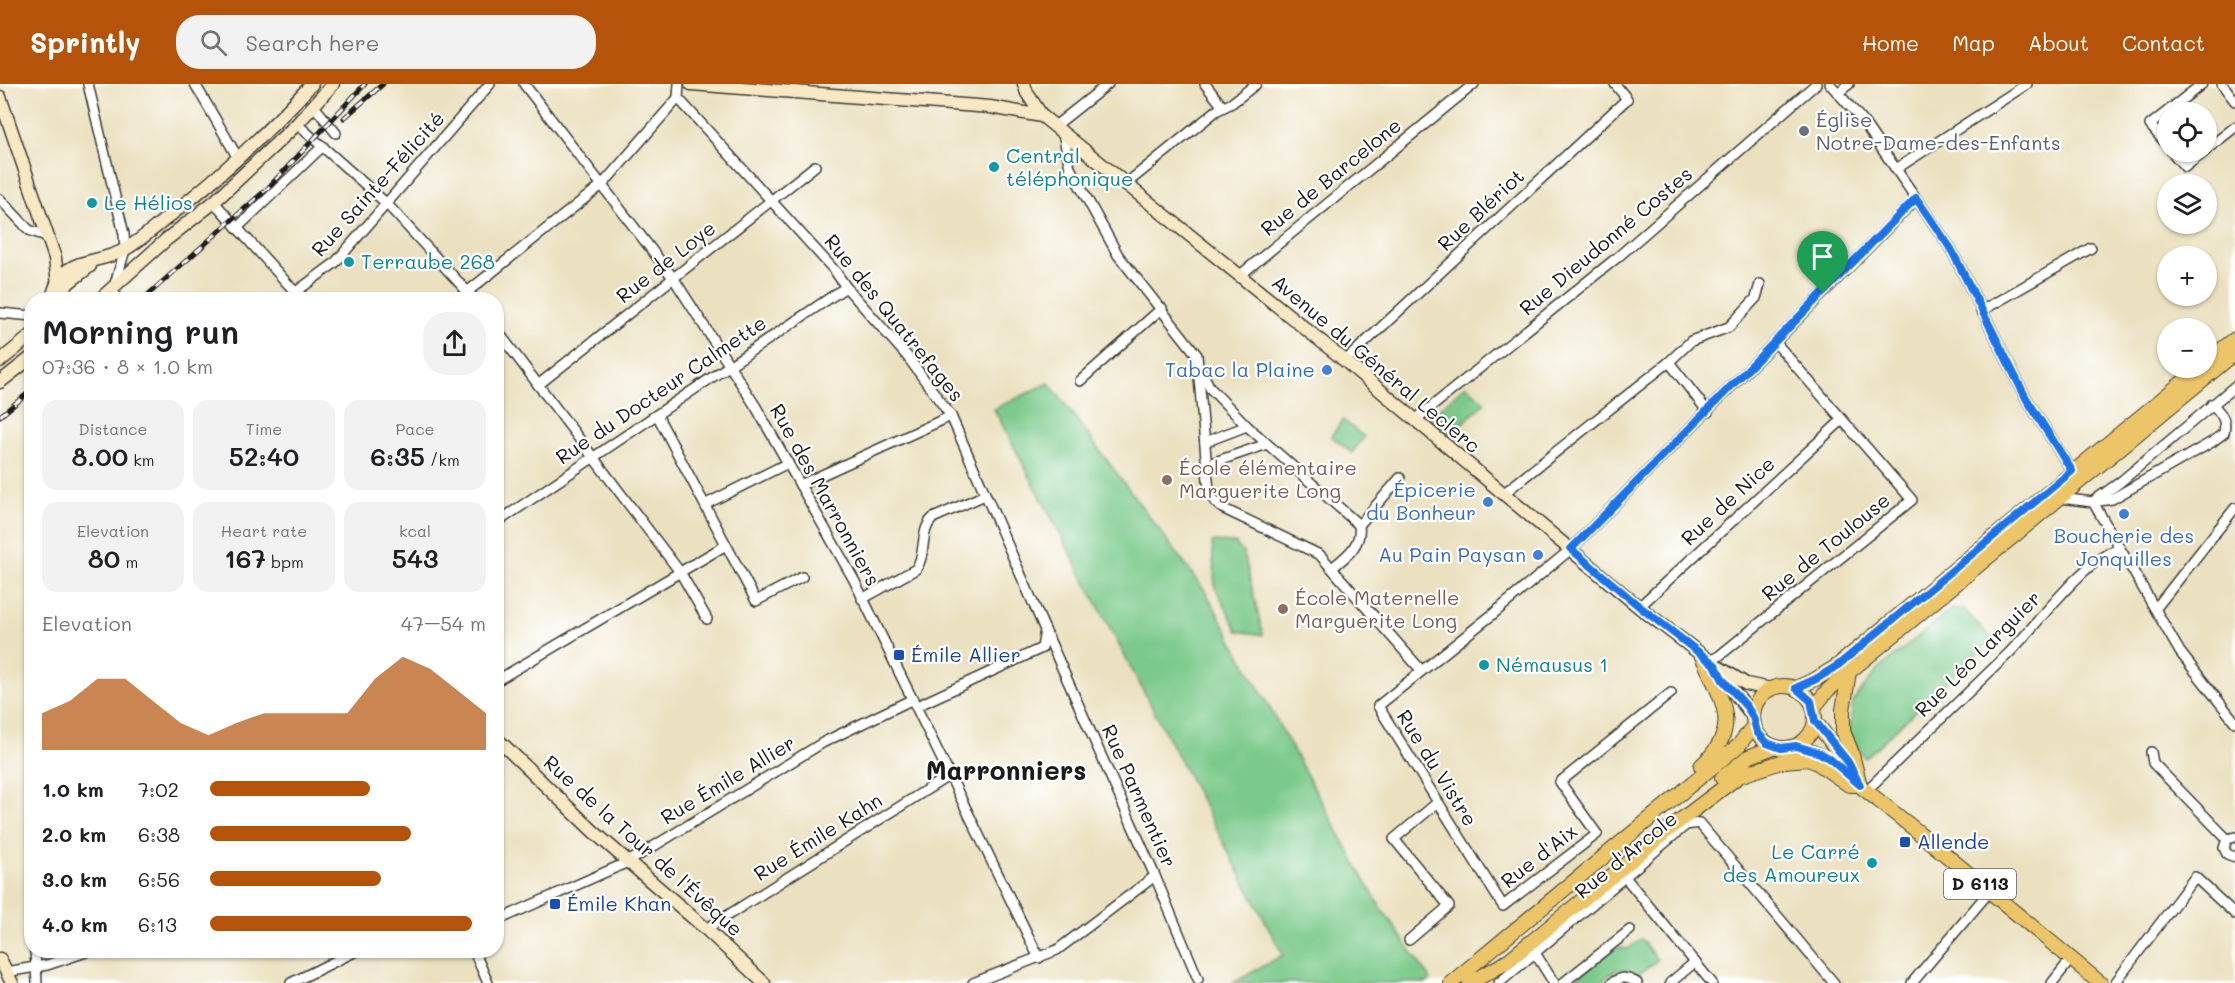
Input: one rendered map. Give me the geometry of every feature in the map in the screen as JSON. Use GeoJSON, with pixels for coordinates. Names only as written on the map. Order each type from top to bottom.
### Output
{"type":"FeatureCollection","features":[{"type":"Feature","properties":{"kind":"main road"},"geometry":{"type":"LineString","coordinates":[[61,292],[82,271],[125,250],[203,190],[312,84]]}},
{"type":"Feature","properties":{"kind":"main road"},"geometry":{"type":"LineString","coordinates":[[108,292],[167,239],[214,202],[297,124],[333,84]]}},
{"type":"Feature","properties":{"kind":"main road"},"geometry":{"type":"LineString","coordinates":[[691,84],[990,106],[1042,116]]}},
{"type":"Feature","properties":{"kind":"main road","name":"Avenue du Général Leclerc"},"geometry":{"type":"LineString","coordinates":[[1024,84],[1042,116],[1345,361],[1640,607],[1709,661],[1746,684],[1771,689]]}},
{"type":"Feature","properties":{"kind":"main road"},"geometry":{"type":"LineString","coordinates":[[0,97],[3,112],[55,258],[57,292]]}},
{"type":"Feature","properties":{"kind":"main road"},"geometry":{"type":"LineString","coordinates":[[58,279],[85,261],[104,259]]}},
{"type":"Feature","properties":{"kind":"main road"},"geometry":{"type":"LineString","coordinates":[[2217,353],[2235,339]]}},
{"type":"Feature","properties":{"kind":"main road"},"geometry":{"type":"LineString","coordinates":[[0,361],[24,342]]}},
{"type":"Feature","properties":{"kind":"main road"},"geometry":{"type":"LineString","coordinates":[[1469,983],[1748,757],[1774,747],[1796,746],[1809,736],[1815,714],[1827,691],[2235,353]]}},
{"type":"Feature","properties":{"kind":"main road"},"geometry":{"type":"LineString","coordinates":[[0,382],[24,363]]}},
{"type":"Feature","properties":{"kind":"main road"},"geometry":{"type":"LineString","coordinates":[[1796,688],[1837,666],[2188,378]]}},
{"type":"Feature","properties":{"kind":"main road"},"geometry":{"type":"LineString","coordinates":[[1669,803],[1679,785],[1713,754],[1725,735],[1726,718],[1709,661]]}},
{"type":"Feature","properties":{"kind":"main road","name":"Avenue du Général Leclerc"},"geometry":{"type":"LineString","coordinates":[[1709,661],[1737,694],[1754,721]]}},
{"type":"Feature","properties":{"kind":"main road"},"geometry":{"type":"LineString","coordinates":[[1850,672],[1843,710],[1843,731],[1863,788]]}},
{"type":"Feature","properties":{"kind":"main road"},"geometry":{"type":"LineString","coordinates":[[1451,983],[1739,745],[1754,721],[1758,700],[1771,689],[1787,686],[1796,688],[1807,696],[1815,714]]}},
{"type":"Feature","properties":{"kind":"main road","name":"D 6113"},"geometry":{"type":"LineString","coordinates":[[1815,714],[1863,788]]}},
{"type":"Feature","properties":{"kind":"main road"},"geometry":{"type":"LineString","coordinates":[[1754,721],[1762,739],[1774,747]]}},
{"type":"Feature","properties":{"kind":"main road","name":"Rue de la Tour de l'Évêque"},"geometry":{"type":"LineString","coordinates":[[504,746],[594,832],[706,929],[764,983]]}},
{"type":"Feature","properties":{"kind":"main road","name":"D 6113"},"geometry":{"type":"LineString","coordinates":[[1796,746],[1830,759],[2100,983]]}},
{"type":"Feature","properties":{"kind":"main road"},"geometry":{"type":"LineString","coordinates":[[1469,983],[1505,963],[1678,822],[1739,776],[1784,761],[1807,759],[1816,762],[1849,785],[1863,788]]}},
{"type":"Feature","properties":{"kind":"main road"},"geometry":{"type":"LineString","coordinates":[[0,959],[9,977]]}},
{"type":"Feature","properties":{"kind":"street"},"geometry":{"type":"LineString","coordinates":[[88,84],[124,234],[125,250],[113,288],[115,292]]}},
{"type":"Feature","properties":{"kind":"street"},"geometry":{"type":"LineString","coordinates":[[91,94],[94,84]]}},
{"type":"Feature","properties":{"kind":"street"},"geometry":{"type":"LineString","coordinates":[[195,84],[238,158]]}},
{"type":"Feature","properties":{"kind":"street","name":"Rue Sainte-Félicité"},"geometry":{"type":"LineString","coordinates":[[297,292],[335,263],[490,84]]}},
{"type":"Feature","properties":{"kind":"street","name":"Rue des Marronniers"},"geometry":{"type":"LineString","coordinates":[[524,84],[674,279],[788,463],[915,703],[1039,958]]}},
{"type":"Feature","properties":{"kind":"street"},"geometry":{"type":"LineString","coordinates":[[297,124],[386,203],[468,291],[603,184],[678,98],[679,84]]}},
{"type":"Feature","properties":{"kind":"street"},"geometry":{"type":"LineString","coordinates":[[1108,84],[1059,130],[1070,168],[1118,255],[1197,355],[1209,492],[1214,502],[1320,555],[1421,670]]}},
{"type":"Feature","properties":{"kind":"street"},"geometry":{"type":"LineString","coordinates":[[1206,84],[1223,107]]}},
{"type":"Feature","properties":{"kind":"street"},"geometry":{"type":"LineString","coordinates":[[1127,183],[1223,107],[1233,103],[1256,84]]}},
{"type":"Feature","properties":{"kind":"street","name":"Rue de Barcelone"},"geometry":{"type":"LineString","coordinates":[[1239,276],[1474,84]]}},
{"type":"Feature","properties":{"kind":"street","name":"Rue Blériot"},"geometry":{"type":"LineString","coordinates":[[1345,361],[1627,99],[1615,84]]}},
{"type":"Feature","properties":{"kind":"street","name":"Rue Dieudonné Costes"},"geometry":{"type":"LineString","coordinates":[[1415,420],[1619,256],[1816,84]]}},
{"type":"Feature","properties":{"kind":"street"},"geometry":{"type":"LineString","coordinates":[[1830,84],[1862,120],[1951,249],[2026,398],[2072,471]]}},
{"type":"Feature","properties":{"kind":"street"},"geometry":{"type":"LineString","coordinates":[[1839,92],[1849,84]]}},
{"type":"Feature","properties":{"kind":"street"},"geometry":{"type":"LineString","coordinates":[[1896,169],[2027,84]]}},
{"type":"Feature","properties":{"kind":"street"},"geometry":{"type":"LineString","coordinates":[[2179,102],[2202,84]]}},
{"type":"Feature","properties":{"kind":"street"},"geometry":{"type":"LineString","coordinates":[[2222,84],[2235,101]]}},
{"type":"Feature","properties":{"kind":"street","name":"Rue des Quatrefages"},"geometry":{"type":"LineString","coordinates":[[678,98],[835,271],[846,287],[906,356],[951,416],[1045,630]]}},
{"type":"Feature","properties":{"kind":"street"},"geometry":{"type":"LineString","coordinates":[[314,106],[336,133]]}},
{"type":"Feature","properties":{"kind":"street"},"geometry":{"type":"LineString","coordinates":[[2157,119],[2150,125],[2157,133]]}},
{"type":"Feature","properties":{"kind":"street"},"geometry":{"type":"LineString","coordinates":[[2217,141],[2235,127]]}},
{"type":"Feature","properties":{"kind":"street"},"geometry":{"type":"LineString","coordinates":[[237,228],[323,146]]}},
{"type":"Feature","properties":{"kind":"street","name":"Rue de Loye"},"geometry":{"type":"LineString","coordinates":[[538,385],[815,166]]}},
{"type":"Feature","properties":{"kind":"street","name":"Rue du Vistre"},"geometry":{"type":"LineString","coordinates":[[1503,906],[1378,706],[1571,549],[1916,198]]}},
{"type":"Feature","properties":{"kind":"street"},"geometry":{"type":"LineString","coordinates":[[0,199],[29,230],[46,236]]}},
{"type":"Feature","properties":{"kind":"street"},"geometry":{"type":"LineString","coordinates":[[214,202],[295,292]]}},
{"type":"Feature","properties":{"kind":"street"},"geometry":{"type":"LineString","coordinates":[[1981,311],[2091,248]]}},
{"type":"Feature","properties":{"kind":"street"},"geometry":{"type":"LineString","coordinates":[[1503,494],[1669,362],[1691,341],[1729,327],[1756,298],[1760,284]]}},
{"type":"Feature","properties":{"kind":"street","name":"Rue du Docteur Calmette"},"geometry":{"type":"LineString","coordinates":[[504,518],[846,287]]}},
{"type":"Feature","properties":{"kind":"street"},"geometry":{"type":"LineString","coordinates":[[1080,381],[1162,308]]}},
{"type":"Feature","properties":{"kind":"street"},"geometry":{"type":"LineString","coordinates":[[0,313],[24,315]]}},
{"type":"Feature","properties":{"kind":"street"},"geometry":{"type":"LineString","coordinates":[[504,340],[680,572],[707,619]]}},
{"type":"Feature","properties":{"kind":"street","name":"Rue de Toulouse"},"geometry":{"type":"LineString","coordinates":[[1709,661],[1719,656],[1912,500],[1851,429],[1841,421],[1775,342]]}},
{"type":"Feature","properties":{"kind":"street"},"geometry":{"type":"LineString","coordinates":[[1669,362],[1708,412]]}},
{"type":"Feature","properties":{"kind":"street"},"geometry":{"type":"LineString","coordinates":[[1199,367],[1210,388],[1247,426],[1359,525],[1361,535],[1355,546],[1349,555],[1332,568]]}},
{"type":"Feature","properties":{"kind":"street"},"geometry":{"type":"LineString","coordinates":[[2093,502],[2235,386]]}},
{"type":"Feature","properties":{"kind":"street"},"geometry":{"type":"LineString","coordinates":[[2060,498],[2093,502],[2112,499],[2224,433],[2226,425],[2223,416],[2212,404]]}},
{"type":"Feature","properties":{"kind":"street"},"geometry":{"type":"LineString","coordinates":[[657,415],[756,600],[802,577]]}},
{"type":"Feature","properties":{"kind":"street"},"geometry":{"type":"LineString","coordinates":[[800,485],[951,416]]}},
{"type":"Feature","properties":{"kind":"street","name":"Rue de Nice"},"geometry":{"type":"LineString","coordinates":[[1640,607],[1841,421]]}},
{"type":"Feature","properties":{"kind":"street"},"geometry":{"type":"LineString","coordinates":[[1205,442],[1247,426]]}},
{"type":"Feature","properties":{"kind":"street"},"geometry":{"type":"LineString","coordinates":[[1212,463],[1268,444]]}},
{"type":"Feature","properties":{"kind":"street"},"geometry":{"type":"LineString","coordinates":[[706,504],[788,463]]}},
{"type":"Feature","properties":{"kind":"street"},"geometry":{"type":"LineString","coordinates":[[1359,525],[1400,478]]}},
{"type":"Feature","properties":{"kind":"street"},"geometry":{"type":"LineString","coordinates":[[862,599],[916,569],[920,563],[928,523],[933,518],[985,495]]}},
{"type":"Feature","properties":{"kind":"street"},"geometry":{"type":"LineString","coordinates":[[2093,502],[2180,652],[2235,722]]}},
{"type":"Feature","properties":{"kind":"street"},"geometry":{"type":"LineString","coordinates":[[2156,608],[2235,508]]}},
{"type":"Feature","properties":{"kind":"street"},"geometry":{"type":"LineString","coordinates":[[504,676],[726,545]]}},
{"type":"Feature","properties":{"kind":"street","name":"Rue Léo Larguier"},"geometry":{"type":"LineString","coordinates":[[1863,788],[2031,631],[2039,617],[2098,559],[2119,549]]}},
{"type":"Feature","properties":{"kind":"street"},"geometry":{"type":"LineString","coordinates":[[915,703],[1042,648],[1045,630]]}},
{"type":"Feature","properties":{"kind":"street","name":"Rue Parmentier"},"geometry":{"type":"LineString","coordinates":[[1045,630],[1155,876],[1198,979]]}},
{"type":"Feature","properties":{"kind":"street","name":"Rue d'Aix"},"geometry":{"type":"LineString","coordinates":[[1503,906],[1597,834],[1560,782],[1671,693]]}},
{"type":"Feature","properties":{"kind":"street","name":"Rue Émile Allier"},"geometry":{"type":"LineString","coordinates":[[504,917],[628,862],[824,742],[915,703]]}},
{"type":"Feature","properties":{"kind":"street"},"geometry":{"type":"LineString","coordinates":[[2151,752],[2153,763],[2233,837],[2224,844],[2225,851],[2235,857]]}},
{"type":"Feature","properties":{"kind":"street","name":"Rue Émile Kahn"},"geometry":{"type":"LineString","coordinates":[[706,929],[950,775]]}},
{"type":"Feature","properties":{"kind":"street"},"geometry":{"type":"LineString","coordinates":[[1409,940],[1449,906],[1394,839],[1437,803]]}},
{"type":"Feature","properties":{"kind":"street","name":"Rue d'Arcole"},"geometry":{"type":"LineString","coordinates":[[1498,983],[1686,825],[1699,823],[1834,983]]}},
{"type":"Feature","properties":{"kind":"street"},"geometry":{"type":"LineString","coordinates":[[973,983],[1057,950],[1155,876]]}},
{"type":"Feature","properties":{"kind":"street"},"geometry":{"type":"LineString","coordinates":[[1625,877],[1712,983]]}},
{"type":"Feature","properties":{"kind":"street"},"geometry":{"type":"LineString","coordinates":[[2115,983],[2195,877],[2235,914]]}},
{"type":"Feature","properties":{"kind":"street"},"geometry":{"type":"LineString","coordinates":[[1912,983],[1989,892]]}},
{"type":"Feature","properties":{"kind":"street"},"geometry":{"type":"LineString","coordinates":[[1563,983],[1630,930]]}},
{"type":"Feature","properties":{"kind":"street"},"geometry":{"type":"LineString","coordinates":[[1535,953],[1554,983]]}},
{"type":"Feature","properties":{"kind":"street"},"geometry":{"type":"LineString","coordinates":[[30,983],[35,958]]}},
{"type":"Feature","properties":{"kind":"street"},"geometry":{"type":"LineString","coordinates":[[9,977],[34,966],[66,958]]}},
{"type":"Feature","properties":{"kind":"street"},"geometry":{"type":"LineString","coordinates":[[291,983],[343,958]]}},
{"type":"Feature","properties":{"kind":"street"},"geometry":{"type":"LineString","coordinates":[[477,958],[488,983]]}},
{"type":"Feature","properties":{"kind":"street"},"geometry":{"type":"LineString","coordinates":[[2052,983],[2071,959]]}},
{"type":"Feature","properties":{"kind":"street"},"geometry":{"type":"LineString","coordinates":[[1670,983],[1695,962]]}},
{"type":"Feature","properties":{"kind":"street"},"geometry":{"type":"LineString","coordinates":[[34,966],[37,983]]}},
{"type":"Feature","properties":{"kind":"street"},"geometry":{"type":"LineString","coordinates":[[1612,983],[1619,978],[1629,978],[1637,983]]}},
{"type":"Feature","properties":{"kind":"green space"},"geometry":{"type":"Polygon","coordinates":[[[1049,383],[1205,591],[1376,900],[1431,980],[1427,983],[1233,983],[1283,955],[994,409],[1049,383]]]}},
{"type":"Feature","properties":{"kind":"green space"},"geometry":{"type":"Polygon","coordinates":[[[1466,385],[1485,403],[1448,436],[1428,419],[1466,385]]]}},
{"type":"Feature","properties":{"kind":"green space"},"geometry":{"type":"Polygon","coordinates":[[[1343,420],[1364,437],[1352,453],[1331,436],[1343,420]]]}},
{"type":"Feature","properties":{"kind":"green space"},"geometry":{"type":"Polygon","coordinates":[[[1212,542],[1235,543],[1244,554],[1263,635],[1238,631],[1215,587],[1212,542]]]}},
{"type":"Feature","properties":{"kind":"green space"},"geometry":{"type":"Polygon","coordinates":[[[1951,609],[1965,610],[1992,639],[1865,758],[1849,736],[1853,701],[1878,670],[1951,609]]]}},
{"type":"Feature","properties":{"kind":"green space"},"geometry":{"type":"Polygon","coordinates":[[[1641,939],[1657,960],[1639,974],[1617,969],[1599,983],[1571,983],[1616,947],[1628,949],[1641,939]]]}},
{"type":"Feature","properties":{"kind":"railway"},"geometry":{"type":"LineString","coordinates":[[151,292],[269,187],[365,84]]}},
{"type":"Feature","properties":{"kind":"railway"},"geometry":{"type":"LineString","coordinates":[[344,118],[383,84]]}},
{"type":"Feature","properties":{"kind":"railway"},"geometry":{"type":"LineString","coordinates":[[0,416],[24,396]]}},
{"type":"Feature","properties":{"kind":"place","name":"Église Notre-Dame-des-Enfants"},"geometry":{"type":"Point","coordinates":[1804,131]}},
{"type":"Feature","properties":{"kind":"place","name":"Central téléphonique"},"geometry":{"type":"Point","coordinates":[994,167]}},
{"type":"Feature","properties":{"kind":"place","name":"Le Hélios"},"geometry":{"type":"Point","coordinates":[92,203]}},
{"type":"Feature","properties":{"kind":"place","name":"Terraube 268"},"geometry":{"type":"Point","coordinates":[349,262]}},
{"type":"Feature","properties":{"kind":"place","name":"Tabac la Plaine"},"geometry":{"type":"Point","coordinates":[1327,370]}},
{"type":"Feature","properties":{"kind":"place","name":"École élémentaire Marguerite Long"},"geometry":{"type":"Point","coordinates":[1167,480]}},
{"type":"Feature","properties":{"kind":"place","name":"Épicerie du Bonheur"},"geometry":{"type":"Point","coordinates":[1488,502]}},
{"type":"Feature","properties":{"kind":"place","name":"Boucherie des Jonquilles"},"geometry":{"type":"Point","coordinates":[2124,514]}},
{"type":"Feature","properties":{"kind":"place","name":"Au Pain Paysan"},"geometry":{"type":"Point","coordinates":[1538,555]}},
{"type":"Feature","properties":{"kind":"place","name":"École Maternelle Marguerite Long"},"geometry":{"type":"Point","coordinates":[1283,609]}},
{"type":"Feature","properties":{"kind":"place","name":"Émile Allier"},"geometry":{"type":"Point","coordinates":[899,655]}},
{"type":"Feature","properties":{"kind":"place","name":"Némausus 1"},"geometry":{"type":"Point","coordinates":[1484,665]}},
{"type":"Feature","properties":{"kind":"place","name":"Allende"},"geometry":{"type":"Point","coordinates":[1905,842]}},
{"type":"Feature","properties":{"kind":"place","name":"Le Carré des Amoureux"},"geometry":{"type":"Point","coordinates":[1872,863]}},
{"type":"Feature","properties":{"kind":"place","name":"Émile Khan"},"geometry":{"type":"Point","coordinates":[555,904]}},
{"type":"Feature","properties":{"kind":"district","name":"Marronniers"},"geometry":{"type":"Point","coordinates":[1006,771]}},
{"type":"Feature","properties":{"kind":"route"},"geometry":{"type":"LineString","coordinates":[[1916,198],[1951,249],[2026,398],[2072,471],[1837,666],[1796,688],[1811,701],[1815,721],[1848,762],[1860,785],[1820,753],[1796,746],[1774,747],[1762,739],[1747,707],[1723,680],[1715,665],[1640,607],[1571,549],[1823,293],[1916,198]]}}]}
